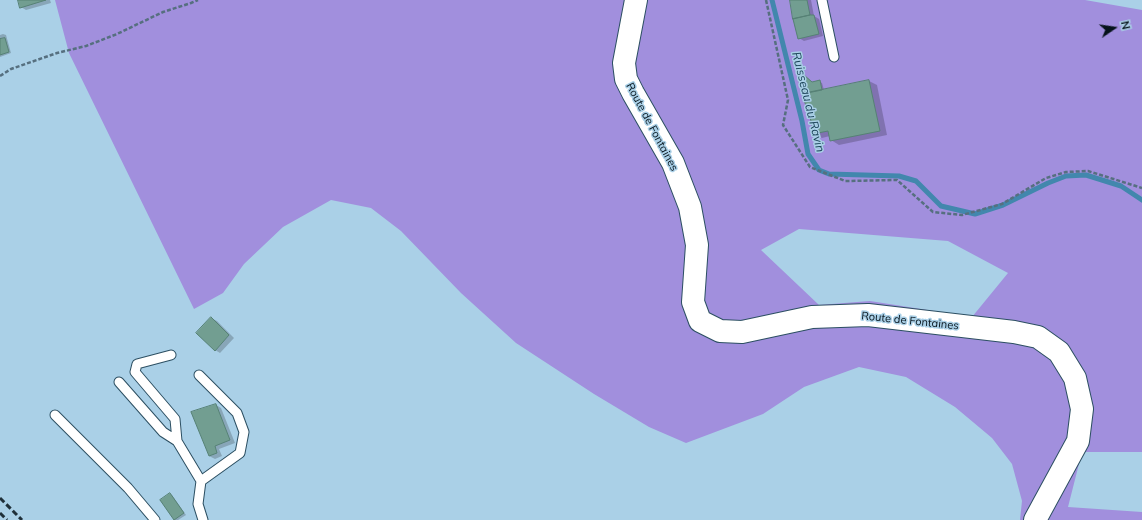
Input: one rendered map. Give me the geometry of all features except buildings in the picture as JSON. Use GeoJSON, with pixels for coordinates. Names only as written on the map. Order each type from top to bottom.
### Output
{"type":"FeatureCollection","features":[{"type":"Feature","properties":{"kind":"street","name":"Route de Fontaines"},"geometry":{"type":"LineString","coordinates":[[636,0],[624,63],[626,78],[673,163],[690,206],[697,245],[693,302],[700,321],[720,332],[742,332],[812,317],[868,314],[1014,332],[1038,337],[1059,352],[1075,378],[1082,408],[1078,441],[1035,520]]}},
{"type":"Feature","properties":{"kind":"lane"},"geometry":{"type":"LineString","coordinates":[[822,0],[834,57]]}},
{"type":"Feature","properties":{"kind":"lane"},"geometry":{"type":"LineString","coordinates":[[171,356],[137,364],[135,372],[175,419],[177,441],[201,481],[198,504],[203,520]]}},
{"type":"Feature","properties":{"kind":"lane"},"geometry":{"type":"LineString","coordinates":[[199,375],[237,413],[244,432],[240,453],[201,481]]}},
{"type":"Feature","properties":{"kind":"lane"},"geometry":{"type":"LineString","coordinates":[[119,382],[163,432],[177,441]]}},
{"type":"Feature","properties":{"kind":"lane"},"geometry":{"type":"LineString","coordinates":[[55,415],[128,488],[155,520]]}},
{"type":"Feature","properties":{"kind":"path"},"geometry":{"type":"LineString","coordinates":[[0,76],[11,69],[57,53],[86,46],[117,34],[163,12],[198,0]]}},
{"type":"Feature","properties":{"kind":"path"},"geometry":{"type":"LineString","coordinates":[[766,0],[788,100],[783,125],[810,167],[845,181],[897,180],[933,212],[962,215],[1002,204],[1046,178],[1066,172],[1088,171],[1142,188]]}},
{"type":"Feature","properties":{"kind":"shaded area"},"geometry":{"type":"Polygon","coordinates":[[[55,0],[1085,0],[1142,10],[1142,452],[1082,452],[1068,507],[1142,512],[1142,520],[1020,520],[1022,501],[1012,464],[992,438],[955,407],[906,377],[859,367],[804,387],[763,414],[686,443],[649,427],[594,394],[516,343],[461,293],[401,231],[371,208],[331,200],[283,227],[244,264],[223,293],[194,309],[69,53],[55,0]],[[799,229],[761,250],[819,305],[870,301],[972,317],[1008,273],[948,241],[799,229]]]}},
{"type":"Feature","properties":{"kind":"waterway","name":"Ruisseau du Ravin"},"geometry":{"type":"LineString","coordinates":[[772,0],[802,121],[808,154],[819,170],[829,174],[899,176],[916,181],[941,206],[975,214],[1003,205],[1066,176],[1086,175],[1121,186],[1142,200]]}},
{"type":"Feature","properties":{"kind":"railway"},"geometry":{"type":"LineString","coordinates":[[0,498],[22,520]]}},
{"type":"Feature","properties":{"kind":"railway"},"geometry":{"type":"LineString","coordinates":[[0,513],[7,520]]}}]}
